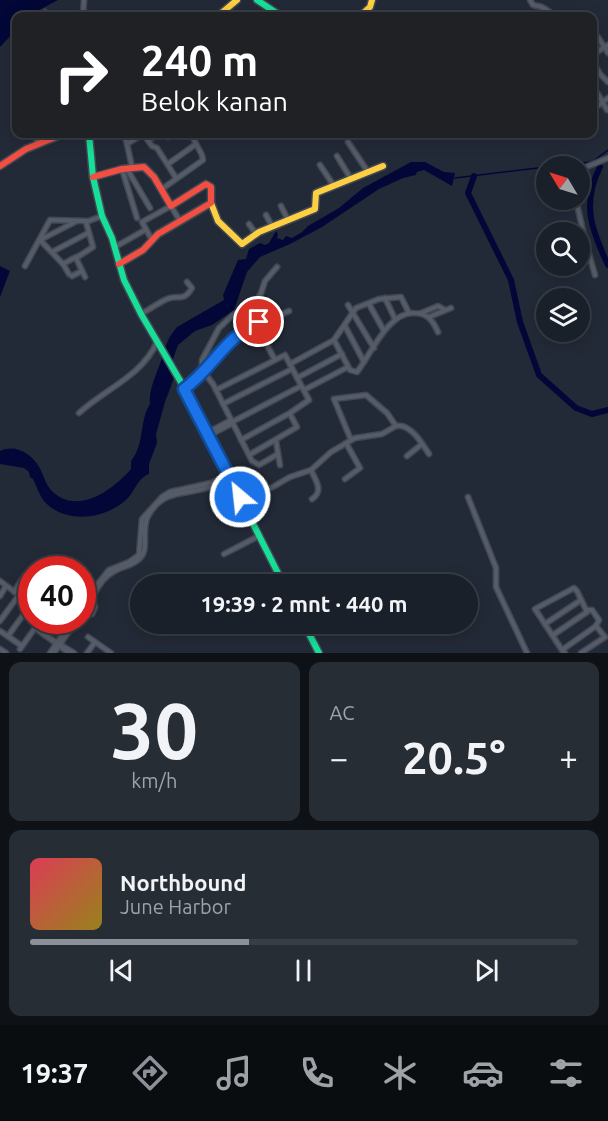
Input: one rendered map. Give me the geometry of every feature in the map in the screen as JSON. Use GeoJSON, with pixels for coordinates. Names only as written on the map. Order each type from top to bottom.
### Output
{"type":"FeatureCollection","features":[{"type":"Feature","properties":{"kind":"street"},"geometry":{"type":"LineString","coordinates":[[223,12],[237,0]]}},
{"type":"Feature","properties":{"kind":"street"},"geometry":{"type":"LineString","coordinates":[[257,0],[275,12]]}},
{"type":"Feature","properties":{"kind":"street"},"geometry":{"type":"LineString","coordinates":[[530,0],[533,5],[543,7],[550,12]]}},
{"type":"Feature","properties":{"kind":"street"},"geometry":{"type":"LineString","coordinates":[[598,37],[606,46],[608,53]]}},
{"type":"Feature","properties":{"kind":"street"},"geometry":{"type":"LineString","coordinates":[[597,69],[608,82]]}},
{"type":"Feature","properties":{"kind":"street"},"geometry":{"type":"LineString","coordinates":[[598,94],[601,103],[608,110]]}},
{"type":"Feature","properties":{"kind":"street"},"geometry":{"type":"LineString","coordinates":[[601,103],[608,98]]}},
{"type":"Feature","properties":{"kind":"street"},"geometry":{"type":"LineString","coordinates":[[36,138],[38,143]]}},
{"type":"Feature","properties":{"kind":"street"},"geometry":{"type":"LineString","coordinates":[[0,166],[26,149],[52,138]]}},
{"type":"Feature","properties":{"kind":"street"},"geometry":{"type":"LineString","coordinates":[[89,138],[93,177],[102,216],[118,264],[141,314],[184,389],[279,574]]}},
{"type":"Feature","properties":{"kind":"street"},"geometry":{"type":"LineString","coordinates":[[125,138],[127,168],[137,218]]}},
{"type":"Feature","properties":{"kind":"street"},"geometry":{"type":"LineString","coordinates":[[127,144],[137,138]]}},
{"type":"Feature","properties":{"kind":"street"},"geometry":{"type":"LineString","coordinates":[[152,138],[148,140],[152,146],[157,148],[176,178]]}},
{"type":"Feature","properties":{"kind":"street"},"geometry":{"type":"LineString","coordinates":[[162,189],[203,160],[193,138]]}},
{"type":"Feature","properties":{"kind":"street"},"geometry":{"type":"LineString","coordinates":[[348,142],[368,172]]}},
{"type":"Feature","properties":{"kind":"street"},"geometry":{"type":"LineString","coordinates":[[168,164],[196,144]]}},
{"type":"Feature","properties":{"kind":"street"},"geometry":{"type":"LineString","coordinates":[[337,156],[351,179]]}},
{"type":"Feature","properties":{"kind":"street"},"geometry":{"type":"LineString","coordinates":[[590,167],[608,158]]}},
{"type":"Feature","properties":{"kind":"street"},"geometry":{"type":"LineString","coordinates":[[320,165],[334,186]]}},
{"type":"Feature","properties":{"kind":"street"},"geometry":{"type":"LineString","coordinates":[[153,241],[142,222],[207,184],[211,187],[211,203],[219,221],[242,244],[272,226],[315,209],[316,193],[383,166]]}},
{"type":"Feature","properties":{"kind":"street"},"geometry":{"type":"LineString","coordinates":[[93,177],[127,168],[146,168],[162,189],[180,221]]}},
{"type":"Feature","properties":{"kind":"street"},"geometry":{"type":"LineString","coordinates":[[127,168],[150,208]]}},
{"type":"Feature","properties":{"kind":"street"},"geometry":{"type":"LineString","coordinates":[[118,264],[143,250],[158,234],[211,203]]}},
{"type":"Feature","properties":{"kind":"street"},"geometry":{"type":"LineString","coordinates":[[281,206],[288,220]]}},
{"type":"Feature","properties":{"kind":"street"},"geometry":{"type":"LineString","coordinates":[[578,210],[596,275]]}},
{"type":"Feature","properties":{"kind":"street"},"geometry":{"type":"LineString","coordinates":[[266,214],[272,226]]}},
{"type":"Feature","properties":{"kind":"street"},"geometry":{"type":"LineString","coordinates":[[25,266],[50,220],[87,221],[102,216]]}},
{"type":"Feature","properties":{"kind":"street"},"geometry":{"type":"LineString","coordinates":[[40,240],[77,220]]}},
{"type":"Feature","properties":{"kind":"street"},"geometry":{"type":"LineString","coordinates":[[63,264],[93,247],[87,221]]}},
{"type":"Feature","properties":{"kind":"street"},"geometry":{"type":"LineString","coordinates":[[249,224],[256,234]]}},
{"type":"Feature","properties":{"kind":"street"},"geometry":{"type":"LineString","coordinates":[[114,247],[145,230]]}},
{"type":"Feature","properties":{"kind":"street"},"geometry":{"type":"LineString","coordinates":[[52,252],[88,232]]}},
{"type":"Feature","properties":{"kind":"street"},"geometry":{"type":"LineString","coordinates":[[40,240],[63,264],[70,275],[82,271]]}},
{"type":"Feature","properties":{"kind":"street"},"geometry":{"type":"LineString","coordinates":[[76,257],[85,277]]}},
{"type":"Feature","properties":{"kind":"street"},"geometry":{"type":"LineString","coordinates":[[277,267],[265,281],[257,300],[233,315],[219,328],[202,360],[204,374],[216,390],[252,461],[259,465],[278,454]]}},
{"type":"Feature","properties":{"kind":"street"},"geometry":{"type":"LineString","coordinates":[[141,314],[170,297],[180,298],[190,292],[192,288],[187,282]]}},
{"type":"Feature","properties":{"kind":"street"},"geometry":{"type":"LineString","coordinates":[[223,404],[334,340],[353,311],[385,298],[401,297],[409,313]]}},
{"type":"Feature","properties":{"kind":"street"},"geometry":{"type":"LineString","coordinates":[[385,298],[395,319]]}},
{"type":"Feature","properties":{"kind":"street"},"geometry":{"type":"LineString","coordinates":[[369,304],[384,332]]}},
{"type":"Feature","properties":{"kind":"street"},"geometry":{"type":"LineString","coordinates":[[348,305],[374,348]]}},
{"type":"Feature","properties":{"kind":"street"},"geometry":{"type":"LineString","coordinates":[[334,340],[350,370],[357,372],[395,319],[438,306],[445,310]]}},
{"type":"Feature","properties":{"kind":"street"},"geometry":{"type":"LineString","coordinates":[[429,318],[451,308]]}},
{"type":"Feature","properties":{"kind":"street"},"geometry":{"type":"LineString","coordinates":[[184,389],[204,374],[237,334],[258,322],[289,311]]}},
{"type":"Feature","properties":{"kind":"street"},"geometry":{"type":"LineString","coordinates":[[420,313],[429,318],[438,332]]}},
{"type":"Feature","properties":{"kind":"street"},"geometry":{"type":"LineString","coordinates":[[345,326],[364,363]]}},
{"type":"Feature","properties":{"kind":"street"},"geometry":{"type":"LineString","coordinates":[[79,413],[101,394],[130,376],[157,342]]}},
{"type":"Feature","properties":{"kind":"street"},"geometry":{"type":"LineString","coordinates":[[268,347],[275,360]]}},
{"type":"Feature","properties":{"kind":"street"},"geometry":{"type":"LineString","coordinates":[[297,378],[342,354]]}},
{"type":"Feature","properties":{"kind":"street"},"geometry":{"type":"LineString","coordinates":[[216,390],[285,355],[309,400],[241,440]]}},
{"type":"Feature","properties":{"kind":"street"},"geometry":{"type":"LineString","coordinates":[[207,434],[348,367]]}},
{"type":"Feature","properties":{"kind":"street"},"geometry":{"type":"LineString","coordinates":[[345,479],[360,468],[334,399],[366,395],[387,413],[396,426]]}},
{"type":"Feature","properties":{"kind":"street"},"geometry":{"type":"LineString","coordinates":[[249,455],[297,427],[290,413]]}},
{"type":"Feature","properties":{"kind":"street"},"geometry":{"type":"LineString","coordinates":[[240,497],[253,491],[271,488],[290,477],[311,470],[331,452],[362,435],[382,434],[396,426],[401,425],[407,428],[429,454]]}},
{"type":"Feature","properties":{"kind":"street"},"geometry":{"type":"LineString","coordinates":[[276,441],[280,465]]}},
{"type":"Feature","properties":{"kind":"street"},"geometry":{"type":"LineString","coordinates":[[407,456],[422,444]]}},
{"type":"Feature","properties":{"kind":"street"},"geometry":{"type":"LineString","coordinates":[[311,470],[319,490],[318,495],[312,499]]}},
{"type":"Feature","properties":{"kind":"street"},"geometry":{"type":"LineString","coordinates":[[96,589],[106,576],[140,559],[144,553],[144,528],[147,517],[156,506],[175,494],[213,487],[228,475]]}},
{"type":"Feature","properties":{"kind":"street"},"geometry":{"type":"LineString","coordinates":[[468,497],[496,568],[496,587],[527,653]]}},
{"type":"Feature","properties":{"kind":"street"},"geometry":{"type":"LineString","coordinates":[[224,554],[259,536]]}},
{"type":"Feature","properties":{"kind":"street"},"geometry":{"type":"LineString","coordinates":[[0,581],[18,594]]}},
{"type":"Feature","properties":{"kind":"street"},"geometry":{"type":"LineString","coordinates":[[0,596],[6,586]]}},
{"type":"Feature","properties":{"kind":"street"},"geometry":{"type":"LineString","coordinates":[[14,591],[18,586]]}},
{"type":"Feature","properties":{"kind":"street"},"geometry":{"type":"LineString","coordinates":[[573,588],[586,610],[592,610],[597,616],[599,620],[596,626],[564,652],[535,609],[573,588]]}},
{"type":"Feature","properties":{"kind":"street"},"geometry":{"type":"LineString","coordinates":[[0,621],[18,596]]}},
{"type":"Feature","properties":{"kind":"street"},"geometry":{"type":"LineString","coordinates":[[545,624],[581,600]]}},
{"type":"Feature","properties":{"kind":"street"},"geometry":{"type":"LineString","coordinates":[[553,635],[587,612],[586,610]]}},
{"type":"Feature","properties":{"kind":"street"},"geometry":{"type":"LineString","coordinates":[[8,636],[18,622]]}},
{"type":"Feature","properties":{"kind":"street"},"geometry":{"type":"LineString","coordinates":[[581,653],[605,637],[596,626]]}},
{"type":"Feature","properties":{"kind":"street"},"geometry":{"type":"LineString","coordinates":[[0,631],[21,648],[31,634]]}},
{"type":"Feature","properties":{"kind":"street"},"geometry":{"type":"LineString","coordinates":[[43,634],[74,653]]}},
{"type":"Feature","properties":{"kind":"street"},"geometry":{"type":"LineString","coordinates":[[52,653],[65,634]]}},
{"type":"Feature","properties":{"kind":"street"},"geometry":{"type":"LineString","coordinates":[[309,634],[319,653]]}},
{"type":"Feature","properties":{"kind":"street"},"geometry":{"type":"LineString","coordinates":[[88,637],[110,653]]}},
{"type":"Feature","properties":{"kind":"street"},"geometry":{"type":"LineString","coordinates":[[87,653],[95,642]]}},
{"type":"Feature","properties":{"kind":"street"},"geometry":{"type":"LineString","coordinates":[[58,644],[69,653]]}},
{"type":"Feature","properties":{"kind":"street"},"geometry":{"type":"LineString","coordinates":[[0,649],[6,653]]}},
{"type":"Feature","properties":{"kind":"shaded area"},"geometry":{"type":"Polygon","coordinates":[[[0,0],[58,0],[36,12],[12,12],[12,34],[0,47],[0,0]]]}},
{"type":"Feature","properties":{"kind":"shaded area"},"geometry":{"type":"Polygon","coordinates":[[[411,162],[425,162],[444,172],[455,173],[452,186],[424,170],[417,172],[416,175],[379,189],[322,227],[260,257],[247,272],[234,310],[212,325],[195,331],[178,345],[173,359],[174,378],[156,434],[157,443],[149,464],[149,474],[142,478],[128,498],[119,505],[97,515],[85,517],[62,513],[43,500],[29,472],[24,468],[0,464],[0,451],[17,449],[22,451],[36,462],[52,491],[72,501],[83,501],[94,497],[115,485],[131,469],[131,461],[138,447],[144,418],[150,404],[152,386],[170,337],[177,327],[224,300],[223,295],[238,260],[246,259],[249,249],[260,243],[265,245],[269,243],[276,231],[277,238],[283,240],[286,236],[292,238],[339,208],[363,188],[411,162]]]}},
{"type":"Feature","properties":{"kind":"shaded area"},"geometry":{"type":"Polygon","coordinates":[[[0,266],[10,271],[0,297],[0,266]]]}},
{"type":"Feature","properties":{"kind":"waterway"},"geometry":{"type":"LineString","coordinates":[[590,162],[608,150]]}},
{"type":"Feature","properties":{"kind":"waterway"},"geometry":{"type":"LineString","coordinates":[[600,167],[594,180],[590,205],[593,229],[608,265]]}},
{"type":"Feature","properties":{"kind":"waterway"},"geometry":{"type":"LineString","coordinates":[[455,178],[536,168]]}},
{"type":"Feature","properties":{"kind":"waterway"},"geometry":{"type":"LineString","coordinates":[[474,176],[468,193],[511,280],[520,322],[539,375],[576,408],[592,414],[608,410]]}},
{"type":"Feature","properties":{"kind":"traffic: fast"},"geometry":{"type":"LineString","coordinates":[[257,0],[275,12]]}},
{"type":"Feature","properties":{"kind":"traffic: fast"},"geometry":{"type":"LineString","coordinates":[[89,138],[93,177],[102,216],[112,238],[124,280],[185,389],[278,574]]}},
{"type":"Feature","properties":{"kind":"traffic: fast"},"geometry":{"type":"LineString","coordinates":[[309,634],[319,653]]}},
{"type":"Feature","properties":{"kind":"traffic: slow"},"geometry":{"type":"LineString","coordinates":[[223,12],[237,0]]}},
{"type":"Feature","properties":{"kind":"traffic: slow"},"geometry":{"type":"LineString","coordinates":[[364,12],[370,7],[372,0]]}},
{"type":"Feature","properties":{"kind":"traffic: slow"},"geometry":{"type":"LineString","coordinates":[[211,203],[218,221],[242,244],[259,232],[315,209],[316,193],[383,166]]}},
{"type":"Feature","properties":{"kind":"traffic: jam"},"geometry":{"type":"LineString","coordinates":[[0,166],[26,149],[53,138]]}},
{"type":"Feature","properties":{"kind":"traffic: jam"},"geometry":{"type":"LineString","coordinates":[[93,177],[122,169],[144,167],[154,177],[171,206],[206,184],[211,187],[211,203],[158,234],[143,250],[119,264]]}},
{"type":"Feature","properties":{"kind":"route"},"geometry":{"type":"LineString","coordinates":[[240,497],[184,389],[215,360],[233,338],[259,322]]}}]}
